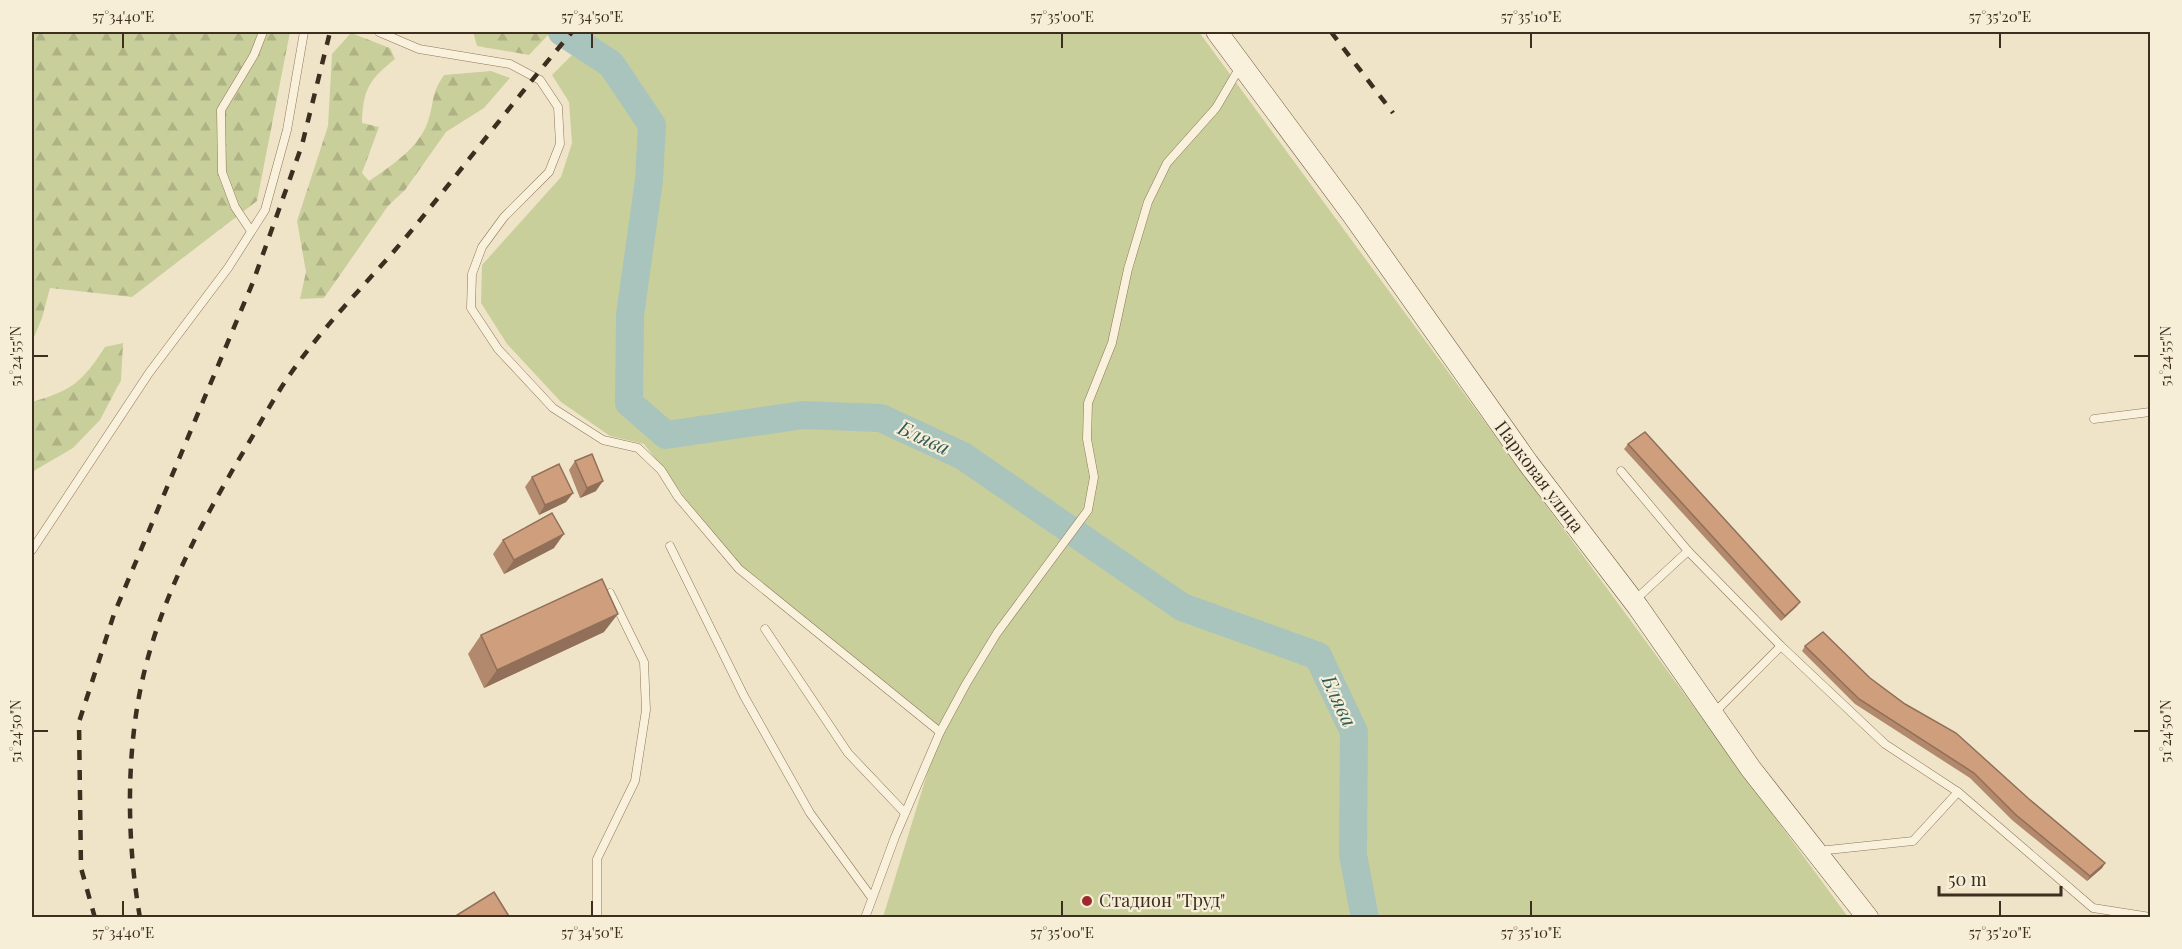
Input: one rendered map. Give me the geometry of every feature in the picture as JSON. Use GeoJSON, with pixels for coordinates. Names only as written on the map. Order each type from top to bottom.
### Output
{"type":"FeatureCollection","features":[{"type":"Feature","properties":{"kind":"street","name":"Парковая улица"},"geometry":{"type":"LineString","coordinates":[[1217,32],[1352,214],[1528,463],[1634,601],[1751,769],[1868,918]]}},
{"type":"Feature","properties":{"kind":"lane"},"geometry":{"type":"LineString","coordinates":[[251,231],[235,207],[222,172],[221,110],[254,55],[263,32]]}},
{"type":"Feature","properties":{"kind":"lane"},"geometry":{"type":"LineString","coordinates":[[32,550],[149,373],[228,268],[265,210],[287,130],[304,32]]}},
{"type":"Feature","properties":{"kind":"lane"},"geometry":{"type":"LineString","coordinates":[[379,32],[419,49],[510,64],[540,80],[558,107],[560,144],[549,172],[504,217],[482,247],[472,274],[471,308],[498,349],[553,408],[603,441],[638,448],[661,470],[678,498],[739,568],[940,732]]}},
{"type":"Feature","properties":{"kind":"lane"},"geometry":{"type":"LineString","coordinates":[[865,918],[905,813],[940,732],[997,633],[1088,510],[1094,477],[1088,439],[1088,403],[1112,343],[1128,269],[1148,202],[1167,163],[1216,108],[1241,66]]}},
{"type":"Feature","properties":{"kind":"lane"},"geometry":{"type":"LineString","coordinates":[[2094,419],[2151,412]]}},
{"type":"Feature","properties":{"kind":"lane"},"geometry":{"type":"LineString","coordinates":[[1621,471],[1688,551],[1781,646],[1885,744],[1958,792],[2094,908],[2151,917]]}},
{"type":"Feature","properties":{"kind":"lane"},"geometry":{"type":"LineString","coordinates":[[670,546],[744,696],[810,813],[872,898]]}},
{"type":"Feature","properties":{"kind":"lane"},"geometry":{"type":"LineString","coordinates":[[1634,601],[1688,551]]}},
{"type":"Feature","properties":{"kind":"lane"},"geometry":{"type":"LineString","coordinates":[[597,918],[597,859],[635,781],[646,710],[644,662],[610,592]]}},
{"type":"Feature","properties":{"kind":"lane"},"geometry":{"type":"LineString","coordinates":[[765,629],[848,753],[905,813]]}},
{"type":"Feature","properties":{"kind":"lane"},"geometry":{"type":"LineString","coordinates":[[1713,714],[1781,646]]}},
{"type":"Feature","properties":{"kind":"lane"},"geometry":{"type":"LineString","coordinates":[[1816,852],[1913,841],[1958,792]]}},
{"type":"Feature","properties":{"kind":"green space"},"geometry":{"type":"Polygon","coordinates":[[[32,32],[290,32],[257,201],[132,297],[50,288],[42,318],[32,342],[32,32]]]}},
{"type":"Feature","properties":{"kind":"green space"},"geometry":{"type":"Polygon","coordinates":[[[473,32],[551,32],[529,55],[477,46],[473,32]]]}},
{"type":"Feature","properties":{"kind":"green space"},"geometry":{"type":"Polygon","coordinates":[[[595,32],[1199,32],[1848,917],[883,917],[940,732],[739,569],[644,444],[610,436],[561,402],[507,344],[481,303],[482,265],[561,177],[572,143],[569,102],[552,75],[595,32]]]}},
{"type":"Feature","properties":{"kind":"green space"},"geometry":{"type":"Polygon","coordinates":[[[351,33],[390,48],[395,59],[373,80],[364,102],[362,123],[379,127],[362,173],[369,181],[405,154],[419,138],[429,118],[435,92],[444,75],[491,71],[510,78],[484,108],[446,132],[405,190],[388,206],[324,298],[300,299],[306,272],[297,221],[328,126],[332,54],[351,33]]]}},
{"type":"Feature","properties":{"kind":"green space"},"geometry":{"type":"Polygon","coordinates":[[[123,343],[121,380],[100,420],[73,448],[32,472],[32,402],[67,389],[83,377],[105,347],[123,343]]]}},
{"type":"Feature","properties":{"kind":"building"},"geometry":{"type":"Polygon","coordinates":[[[1645,432],[1800,602],[1785,616],[1628,444],[1645,432]]]}},
{"type":"Feature","properties":{"kind":"building"},"geometry":{"type":"Polygon","coordinates":[[[592,454],[603,481],[587,488],[575,461],[592,454]]]}},
{"type":"Feature","properties":{"kind":"building"},"geometry":{"type":"Polygon","coordinates":[[[559,464],[573,493],[545,505],[532,477],[559,464]]]}},
{"type":"Feature","properties":{"kind":"building"},"geometry":{"type":"Polygon","coordinates":[[[552,513],[564,534],[514,560],[503,540],[552,513]]]}},
{"type":"Feature","properties":{"kind":"building"},"geometry":{"type":"Polygon","coordinates":[[[602,579],[618,614],[497,670],[481,635],[602,579]]]}},
{"type":"Feature","properties":{"kind":"building"},"geometry":{"type":"Polygon","coordinates":[[[1823,632],[1870,678],[1905,704],[1956,733],[2105,863],[2090,876],[2016,815],[1974,773],[1859,699],[1805,646],[1823,632]]]}},
{"type":"Feature","properties":{"kind":"building"},"geometry":{"type":"Polygon","coordinates":[[[494,892],[510,918],[454,917],[494,892]]]}},
{"type":"Feature","properties":{"kind":"waterway","name":"Блява"},"geometry":{"type":"LineString","coordinates":[[562,32],[611,64],[652,125],[649,180],[630,315],[629,403],[666,435],[803,415],[881,418],[963,456],[1182,607],[1318,656],[1354,732],[1353,855],[1365,918]]}},
{"type":"Feature","properties":{"kind":"railway"},"geometry":{"type":"LineString","coordinates":[[95,918],[81,868],[79,722],[114,614],[253,282],[302,145],[330,32]]}},
{"type":"Feature","properties":{"kind":"railway"},"geometry":{"type":"LineString","coordinates":[[140,918],[133,865],[130,810],[134,729],[145,667],[155,634],[196,536],[269,408],[304,355],[407,236],[572,32]]}},
{"type":"Feature","properties":{"kind":"railway"},"geometry":{"type":"LineString","coordinates":[[1331,32],[1393,113]]}},
{"type":"Feature","properties":{"kind":"place","name":"Стадион \"Труд\""},"geometry":{"type":"Point","coordinates":[1087,901]}}]}
